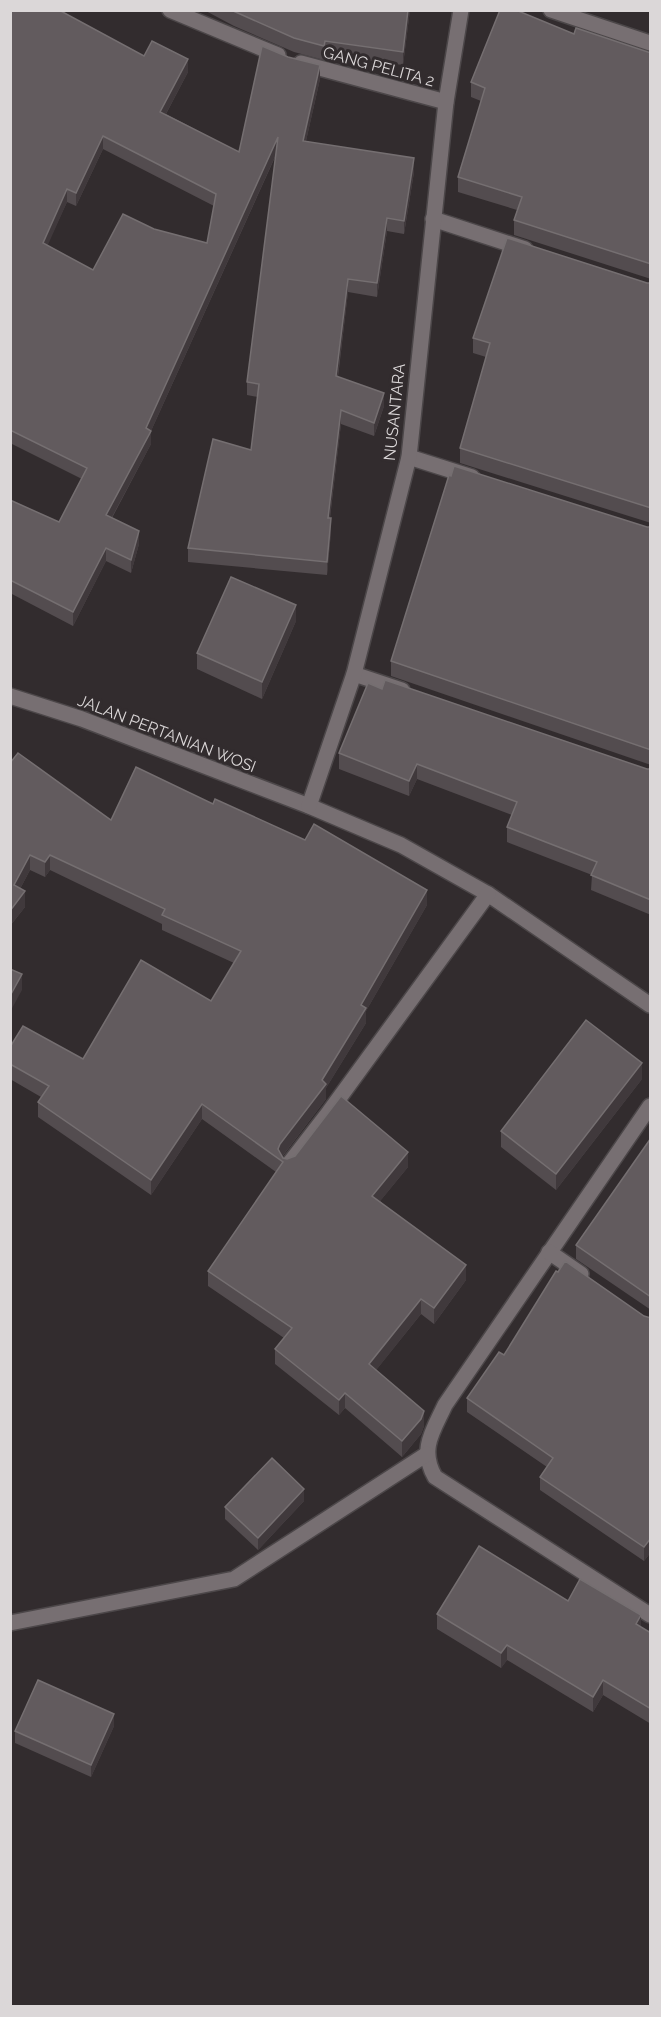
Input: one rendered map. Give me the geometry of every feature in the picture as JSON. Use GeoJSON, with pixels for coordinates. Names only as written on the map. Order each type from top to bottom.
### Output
{"type":"FeatureCollection","features":[{"type":"Feature","properties":{"kind":"street","name":"GANG PELITA 2"},"geometry":{"type":"LineString","coordinates":[[170,10],[291,61],[446,102]]}},
{"type":"Feature","properties":{"kind":"street","name":"NUSANTARA"},"geometry":{"type":"LineString","coordinates":[[309,806],[354,674],[410,457],[446,102],[461,10]]}},
{"type":"Feature","properties":{"kind":"street"},"geometry":{"type":"LineString","coordinates":[[551,10],[651,43]]}},
{"type":"Feature","properties":{"kind":"street"},"geometry":{"type":"LineString","coordinates":[[433,219],[542,254]]}},
{"type":"Feature","properties":{"kind":"street"},"geometry":{"type":"LineString","coordinates":[[410,457],[486,482]]}},
{"type":"Feature","properties":{"kind":"street"},"geometry":{"type":"LineString","coordinates":[[354,674],[420,696]]}},
{"type":"Feature","properties":{"kind":"street","name":"JALAN PERTANIAN WOSI"},"geometry":{"type":"LineString","coordinates":[[10,696],[82,719],[309,806],[400,845],[488,894],[651,1005]]}},
{"type":"Feature","properties":{"kind":"street"},"geometry":{"type":"LineString","coordinates":[[288,1165],[329,1113],[488,894]]}},
{"type":"Feature","properties":{"kind":"street"},"geometry":{"type":"LineString","coordinates":[[651,1106],[445,1405],[429,1439],[427,1454],[435,1477],[651,1615]]}},
{"type":"Feature","properties":{"kind":"street"},"geometry":{"type":"LineString","coordinates":[[549,1252],[595,1284]]}},
{"type":"Feature","properties":{"kind":"street"},"geometry":{"type":"LineString","coordinates":[[10,1623],[234,1580],[427,1454]]}},
{"type":"Feature","properties":{"kind":"building"},"geometry":{"type":"Polygon","coordinates":[[[10,10],[59,10],[144,56],[152,41],[188,59],[160,112],[239,152],[262,46],[288,57],[320,65],[303,141],[414,158],[404,221],[387,218],[377,283],[348,279],[336,376],[384,393],[374,423],[341,410],[328,518],[331,518],[327,562],[188,548],[213,439],[251,450],[259,384],[247,382],[278,137],[146,428],[151,431],[106,515],[139,531],[131,560],[106,548],[73,612],[10,580],[10,500],[59,522],[87,468],[10,430],[10,10]],[[103,136],[76,193],[67,189],[43,243],[93,270],[123,214],[154,229],[207,243],[216,194],[103,136]]]}},
{"type":"Feature","properties":{"kind":"building"},"geometry":{"type":"Polygon","coordinates":[[[231,10],[408,10],[403,52],[325,41],[324,46],[294,38],[231,10]]]}},
{"type":"Feature","properties":{"kind":"building"},"geometry":{"type":"Polygon","coordinates":[[[500,10],[516,10],[574,34],[576,28],[651,53],[651,264],[514,220],[522,197],[458,177],[485,88],[471,82],[500,10]]]}},
{"type":"Feature","properties":{"kind":"building"},"geometry":{"type":"Polygon","coordinates":[[[507,238],[651,283],[651,508],[460,448],[490,343],[473,338],[507,238]]]}},
{"type":"Feature","properties":{"kind":"building"},"geometry":{"type":"Polygon","coordinates":[[[454,466],[651,527],[651,750],[391,661],[449,475],[451,476],[454,466]]]}},
{"type":"Feature","properties":{"kind":"building"},"geometry":{"type":"Polygon","coordinates":[[[231,577],[296,605],[262,682],[197,653],[231,577]]]}},
{"type":"Feature","properties":{"kind":"building"},"geometry":{"type":"Polygon","coordinates":[[[385,680],[651,769],[651,900],[591,875],[597,862],[507,827],[517,802],[417,764],[409,781],[339,753],[368,683],[382,689],[385,680]]]}},
{"type":"Feature","properties":{"kind":"building"},"geometry":{"type":"Polygon","coordinates":[[[18,753],[111,820],[136,767],[213,804],[215,799],[305,840],[314,824],[427,890],[361,1005],[366,1008],[322,1080],[326,1084],[278,1149],[283,1158],[295,1156],[341,1096],[408,1152],[372,1196],[466,1265],[434,1308],[421,1299],[369,1364],[424,1411],[421,1419],[402,1441],[345,1393],[339,1400],[275,1349],[292,1328],[208,1271],[283,1162],[202,1104],[151,1180],[38,1102],[49,1086],[10,1064],[10,1047],[23,1026],[83,1059],[141,960],[211,1001],[241,951],[162,915],[165,909],[50,855],[45,862],[30,855],[14,885],[25,891],[10,911],[10,763],[18,753]]]}},
{"type":"Feature","properties":{"kind":"building"},"geometry":{"type":"Polygon","coordinates":[[[10,969],[22,974],[10,996],[10,969]]]}},
{"type":"Feature","properties":{"kind":"building"},"geometry":{"type":"Polygon","coordinates":[[[586,1020],[642,1063],[556,1174],[501,1131],[586,1020]]]}},
{"type":"Feature","properties":{"kind":"building"},"geometry":{"type":"Polygon","coordinates":[[[651,1138],[651,1297],[576,1245],[651,1138]]]}},
{"type":"Feature","properties":{"kind":"building"},"geometry":{"type":"Polygon","coordinates":[[[565,1261],[644,1316],[651,1318],[651,1538],[644,1547],[540,1477],[553,1458],[467,1398],[499,1352],[504,1355],[556,1271],[558,1272],[565,1261]]]}},
{"type":"Feature","properties":{"kind":"building"},"geometry":{"type":"Polygon","coordinates":[[[272,1458],[304,1489],[258,1538],[225,1507],[272,1458]]]}},
{"type":"Feature","properties":{"kind":"building"},"geometry":{"type":"Polygon","coordinates":[[[479,1546],[568,1601],[580,1579],[641,1615],[636,1624],[651,1633],[651,1709],[603,1680],[593,1697],[507,1645],[501,1653],[437,1614],[479,1546]]]}},
{"type":"Feature","properties":{"kind":"building"},"geometry":{"type":"Polygon","coordinates":[[[38,1680],[114,1714],[91,1765],[15,1731],[38,1680]]]}}]}
